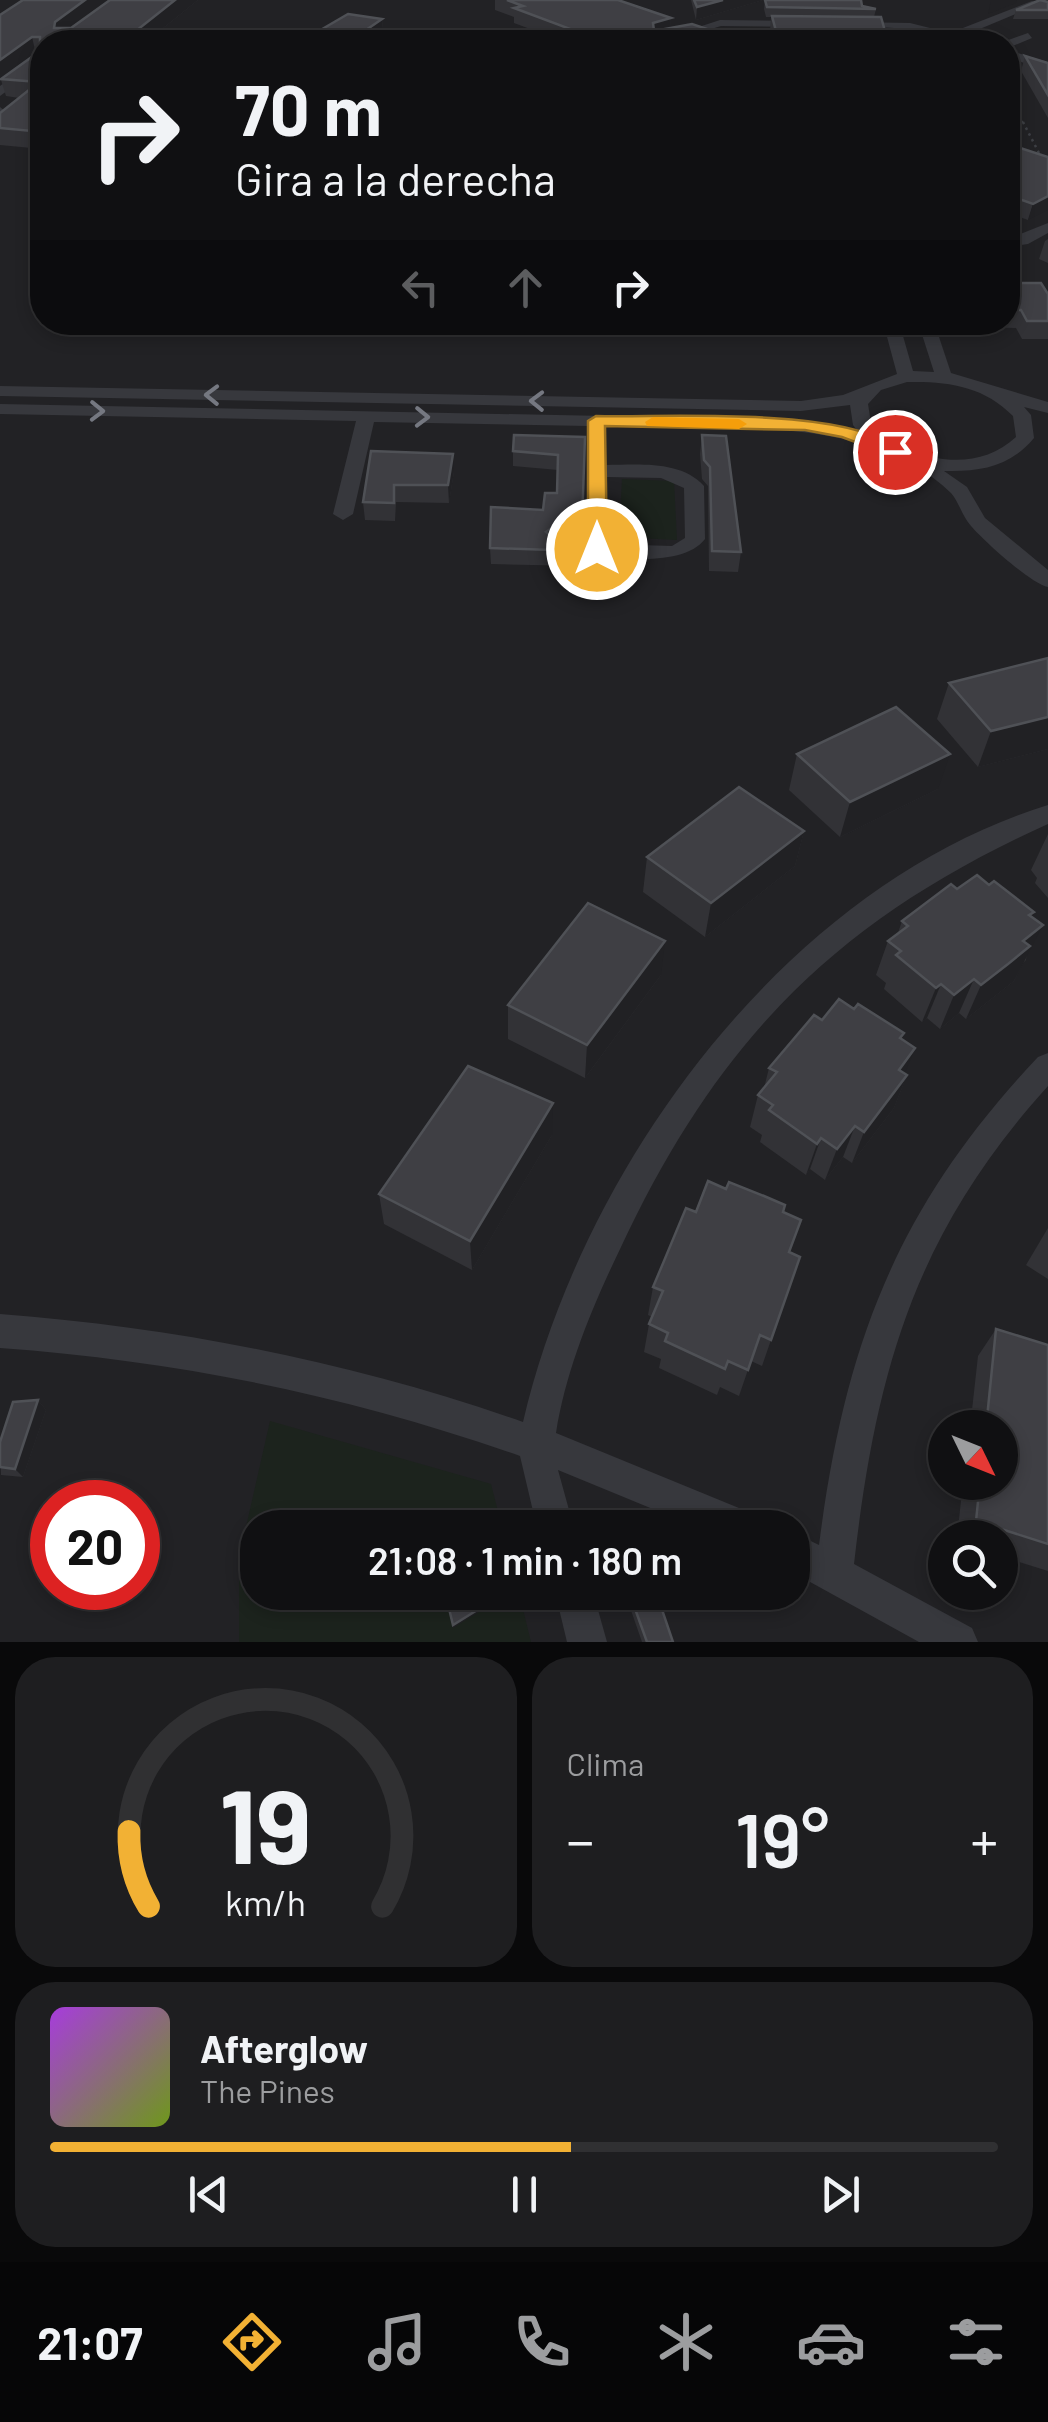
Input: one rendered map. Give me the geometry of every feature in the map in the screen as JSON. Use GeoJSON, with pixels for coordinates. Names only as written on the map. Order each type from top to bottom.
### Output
{"type":"FeatureCollection","features":[{"type":"Feature","properties":{"kind":"street"},"geometry":{"type":"LineString","coordinates":[[969,30],[1036,4]]}},
{"type":"Feature","properties":{"kind":"street"},"geometry":{"type":"LineString","coordinates":[[698,30],[720,23],[815,24]]}},
{"type":"Feature","properties":{"kind":"street"},"geometry":{"type":"LineString","coordinates":[[834,25],[910,26],[925,30]]}},
{"type":"Feature","properties":{"kind":"street"},"geometry":{"type":"LineString","coordinates":[[1020,39],[1028,36]]}},
{"type":"Feature","properties":{"kind":"street"},"geometry":{"type":"LineString","coordinates":[[1020,58],[1048,66]]}},
{"type":"Feature","properties":{"kind":"street"},"geometry":{"type":"LineString","coordinates":[[0,92],[30,69]]}},
{"type":"Feature","properties":{"kind":"street"},"geometry":{"type":"LineString","coordinates":[[0,111],[6,117],[0,126]]}},
{"type":"Feature","properties":{"kind":"street"},"geometry":{"type":"LineString","coordinates":[[1020,241],[1048,227]]}},
{"type":"Feature","properties":{"kind":"street"},"geometry":{"type":"LineString","coordinates":[[895,335],[906,377]]}},
{"type":"Feature","properties":{"kind":"street"},"geometry":{"type":"LineString","coordinates":[[930,335],[944,377]]}},
{"type":"Feature","properties":{"kind":"street"},"geometry":{"type":"LineString","coordinates":[[0,390],[801,406],[847,400],[906,377],[944,377],[1048,408]]}},
{"type":"Feature","properties":{"kind":"street"},"geometry":{"type":"LineString","coordinates":[[876,386],[865,394],[858,414],[870,435],[935,472],[970,502],[977,521],[1048,581]]}},
{"type":"Feature","properties":{"kind":"street"},"geometry":{"type":"LineString","coordinates":[[970,502],[980,476],[1011,452],[1026,426],[1013,404],[999,394]]}},
{"type":"Feature","properties":{"kind":"street"},"geometry":{"type":"LineString","coordinates":[[0,408],[805,425],[952,464],[1011,452],[1048,436]]}},
{"type":"Feature","properties":{"kind":"street"},"geometry":{"type":"LineString","coordinates":[[343,514],[366,416]]}},
{"type":"Feature","properties":{"kind":"street"},"geometry":{"type":"LineString","coordinates":[[596,421],[597,549]]}},
{"type":"Feature","properties":{"kind":"street"},"geometry":{"type":"LineString","coordinates":[[558,548],[672,552],[687,548],[695,539],[694,486],[687,478],[670,473],[597,472]]}},
{"type":"Feature","properties":{"kind":"street"},"geometry":{"type":"LineString","coordinates":[[552,1510],[536,1444],[572,1325],[614,1221],[654,1146],[714,1056],[790,972],[872,904],[960,851],[1048,814]]}},
{"type":"Feature","properties":{"kind":"street"},"geometry":{"type":"LineString","coordinates":[[834,1572],[856,1417],[895,1288],[948,1184],[979,1140],[1048,1066]]}},
{"type":"Feature","properties":{"kind":"street"},"geometry":{"type":"LineString","coordinates":[[0,1331],[103,1339],[267,1365],[401,1398],[536,1444],[699,1510]]}},
{"type":"Feature","properties":{"kind":"street"},"geometry":{"type":"LineString","coordinates":[[810,1561],[958,1642]]}},
{"type":"Feature","properties":{"kind":"street"},"geometry":{"type":"LineString","coordinates":[[579,1610],[587,1642]]}},
{"type":"Feature","properties":{"kind":"path"},"geometry":{"type":"LineString","coordinates":[[1020,116],[1039,153],[1023,161]]}},
{"type":"Feature","properties":{"kind":"shaded area"},"geometry":{"type":"Polygon","coordinates":[[[0,0],[1048,0],[1048,1642],[0,1642],[0,0]]]}},
{"type":"Feature","properties":{"kind":"shaded area"},"geometry":{"type":"Polygon","coordinates":[[[622,479],[674,481],[677,540],[619,537],[622,479]]]}},
{"type":"Feature","properties":{"kind":"shaded area"},"geometry":{"type":"Polygon","coordinates":[[[270,1421],[491,1484],[498,1510],[250,1510],[270,1421]]]}},
{"type":"Feature","properties":{"kind":"shaded area"},"geometry":{"type":"Polygon","coordinates":[[[240,1554],[240,1610],[523,1610],[531,1642],[239,1642],[240,1554]]]}},
{"type":"Feature","properties":{"kind":"building"},"geometry":{"type":"Polygon","coordinates":[[[23,0],[85,0],[55,22],[54,28],[71,28],[110,0],[175,0],[137,30],[30,30],[30,38],[0,60],[0,15],[23,0]]]}},
{"type":"Feature","properties":{"kind":"building"},"geometry":{"type":"Polygon","coordinates":[[[507,0],[618,0],[671,18],[653,23],[654,30],[573,30],[514,8],[523,6],[507,0]]]}},
{"type":"Feature","properties":{"kind":"building"},"geometry":{"type":"Polygon","coordinates":[[[694,0],[723,0],[697,7],[694,0]]]}},
{"type":"Feature","properties":{"kind":"building"},"geometry":{"type":"Polygon","coordinates":[[[765,0],[861,0],[862,6],[876,9],[767,7],[765,0]]]}},
{"type":"Feature","properties":{"kind":"building"},"geometry":{"type":"Polygon","coordinates":[[[1040,0],[1048,2],[1048,10],[1016,10],[1040,0]]]}},
{"type":"Feature","properties":{"kind":"building"},"geometry":{"type":"Polygon","coordinates":[[[348,14],[382,19],[366,30],[321,30],[348,14]]]}},
{"type":"Feature","properties":{"kind":"building"},"geometry":{"type":"Polygon","coordinates":[[[772,16],[881,17],[885,30],[776,30],[772,16]]]}},
{"type":"Feature","properties":{"kind":"building"},"geometry":{"type":"Polygon","coordinates":[[[692,24],[710,30],[659,30],[692,24]]]}},
{"type":"Feature","properties":{"kind":"building"},"geometry":{"type":"Polygon","coordinates":[[[1025,56],[1048,63],[1048,95],[1025,56]]]}},
{"type":"Feature","properties":{"kind":"building"},"geometry":{"type":"Polygon","coordinates":[[[30,58],[30,81],[1,79],[30,58]]]}},
{"type":"Feature","properties":{"kind":"building"},"geometry":{"type":"Polygon","coordinates":[[[30,89],[30,131],[0,128],[0,113],[30,89]]]}},
{"type":"Feature","properties":{"kind":"building"},"geometry":{"type":"Polygon","coordinates":[[[1020,148],[1048,157],[1048,196],[1033,204],[1020,199],[1020,148]]]}},
{"type":"Feature","properties":{"kind":"building"},"geometry":{"type":"Polygon","coordinates":[[[1020,283],[1041,283],[1048,294],[1048,321],[1027,321],[1021,310],[1020,283]]]}},
{"type":"Feature","properties":{"kind":"building"},"geometry":{"type":"Polygon","coordinates":[[[514,435],[585,437],[582,524],[559,523],[546,532],[557,542],[581,544],[581,551],[490,548],[491,507],[543,510],[545,493],[557,493],[558,455],[513,451],[514,435]]]}},
{"type":"Feature","properties":{"kind":"building"},"geometry":{"type":"Polygon","coordinates":[[[702,435],[726,436],[741,552],[712,551],[710,467],[704,460],[702,435]]]}},
{"type":"Feature","properties":{"kind":"building"},"geometry":{"type":"Polygon","coordinates":[[[371,451],[453,454],[448,485],[394,485],[394,503],[363,502],[371,451]]]}},
{"type":"Feature","properties":{"kind":"building"},"geometry":{"type":"Polygon","coordinates":[[[1048,658],[1048,717],[991,731],[949,683],[1048,658]]]}},
{"type":"Feature","properties":{"kind":"building"},"geometry":{"type":"Polygon","coordinates":[[[896,707],[950,754],[850,802],[797,754],[896,707]]]}},
{"type":"Feature","properties":{"kind":"building"},"geometry":{"type":"Polygon","coordinates":[[[739,787],[804,831],[711,903],[647,857],[739,787]]]}},
{"type":"Feature","properties":{"kind":"building"},"geometry":{"type":"Polygon","coordinates":[[[977,875],[989,885],[994,881],[1034,912],[1029,915],[1043,925],[1023,941],[1030,946],[1008,964],[981,985],[974,979],[954,995],[941,984],[936,988],[896,955],[901,951],[888,941],[908,926],[902,921],[951,884],[957,889],[977,875]]]}},
{"type":"Feature","properties":{"kind":"building"},"geometry":{"type":"Polygon","coordinates":[[[588,903],[665,941],[587,1045],[508,1005],[588,903]]]}},
{"type":"Feature","properties":{"kind":"building"},"geometry":{"type":"Polygon","coordinates":[[[839,999],[854,1009],[858,1004],[904,1033],[900,1038],[915,1048],[899,1070],[907,1075],[864,1132],[855,1126],[837,1149],[821,1138],[817,1144],[769,1110],[773,1105],[758,1095],[777,1072],[769,1068],[814,1015],[822,1020],[839,999]]]}},
{"type":"Feature","properties":{"kind":"building"},"geometry":{"type":"Polygon","coordinates":[[[468,1066],[553,1103],[470,1241],[379,1194],[468,1066]]]}},
{"type":"Feature","properties":{"kind":"building"},"geometry":{"type":"Polygon","coordinates":[[[708,1181],[726,1189],[729,1182],[764,1196],[785,1205],[783,1212],[801,1220],[789,1252],[800,1257],[771,1340],[760,1335],[748,1370],[728,1361],[725,1369],[665,1341],[668,1333],[649,1324],[663,1291],[653,1287],[686,1208],[696,1212],[708,1181]]]}},
{"type":"Feature","properties":{"kind":"building"},"geometry":{"type":"Polygon","coordinates":[[[996,1329],[1048,1345],[1048,1544],[1018,1534],[1018,1520],[976,1520],[978,1500],[1018,1500],[1018,1410],[988,1410],[996,1329]]]}},
{"type":"Feature","properties":{"kind":"building"},"geometry":{"type":"Polygon","coordinates":[[[38,1400],[15,1469],[0,1467],[0,1442],[13,1402],[38,1400]]]}},
{"type":"Feature","properties":{"kind":"building"},"geometry":{"type":"Polygon","coordinates":[[[449,1610],[477,1610],[453,1625],[449,1610]]]}},
{"type":"Feature","properties":{"kind":"building"},"geometry":{"type":"Polygon","coordinates":[[[635,1610],[662,1610],[673,1642],[647,1642],[635,1610]]]}},
{"type":"Feature","properties":{"kind":"slow traffic"},"geometry":{"type":"LineString","coordinates":[[653,422],[739,424]]}},
{"type":"Feature","properties":{"kind":"route"},"geometry":{"type":"LineString","coordinates":[[597,549],[596,421],[805,425],[846,432],[895,452]]}}]}
